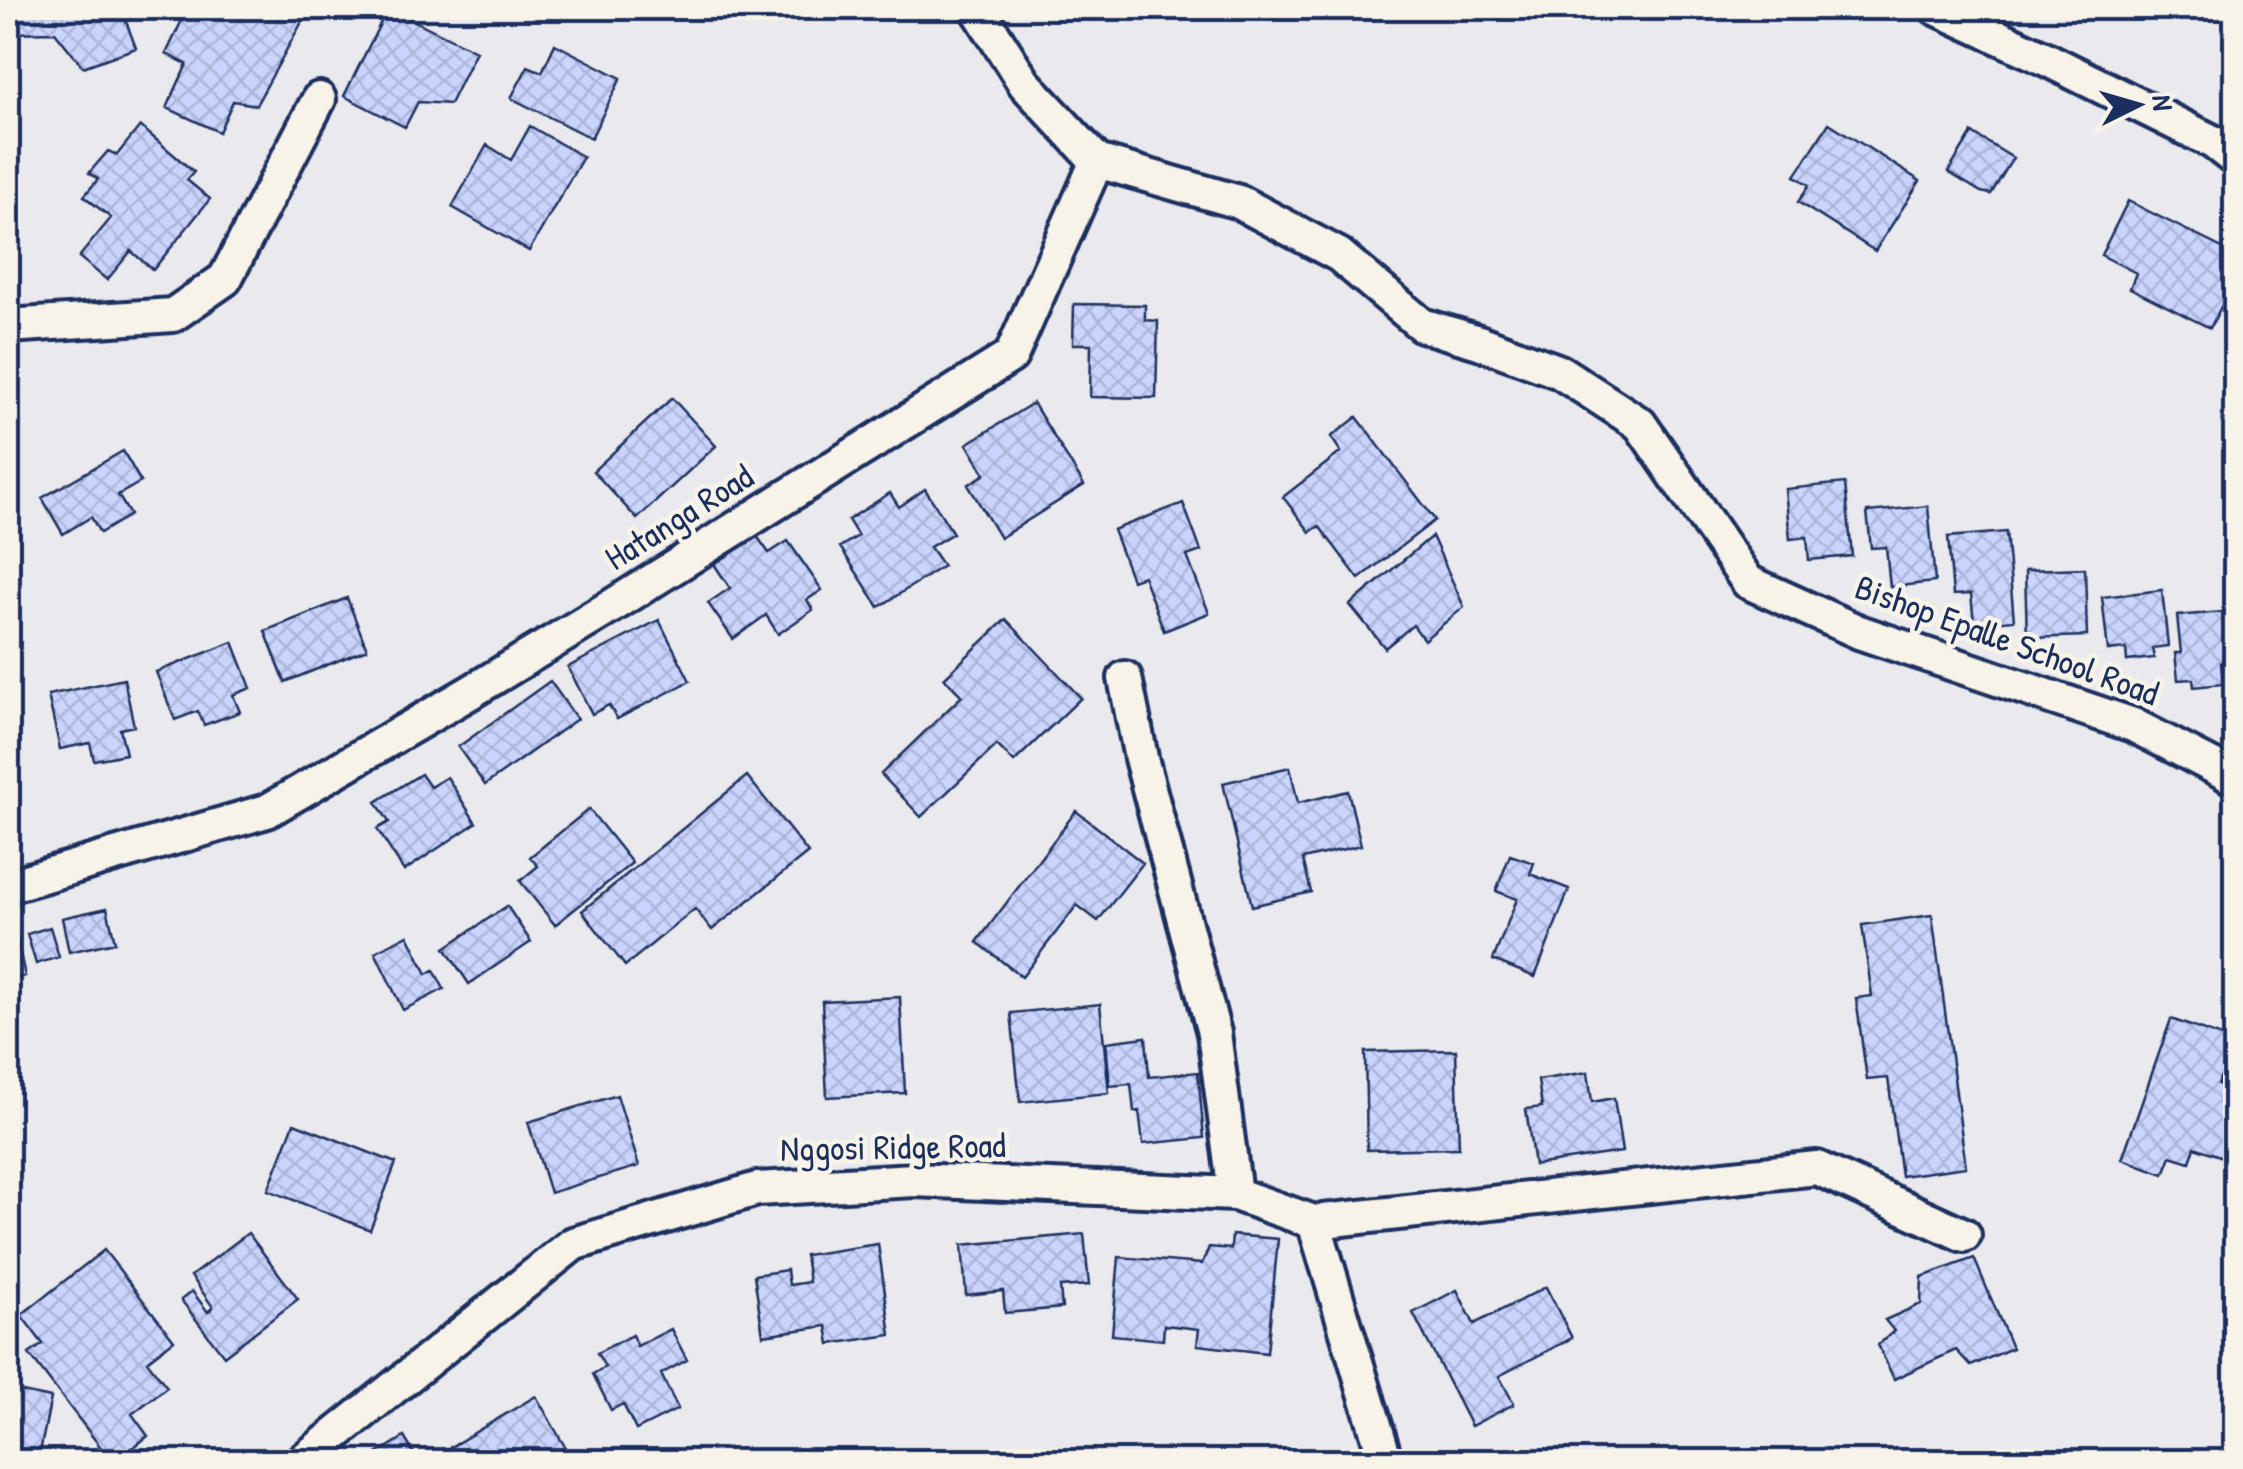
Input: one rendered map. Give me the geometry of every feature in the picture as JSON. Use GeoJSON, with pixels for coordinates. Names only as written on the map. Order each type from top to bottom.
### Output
{"type":"FeatureCollection","features":[{"type":"Feature","properties":{"kind":"street"},"geometry":{"type":"LineString","coordinates":[[977,8],[1025,84],[1097,160]]}},
{"type":"Feature","properties":{"kind":"street"},"geometry":{"type":"LineString","coordinates":[[1936,8],[2212,142],[2236,160]]}},
{"type":"Feature","properties":{"kind":"street"},"geometry":{"type":"LineString","coordinates":[[8,326],[173,315],[225,279],[319,99]]}},
{"type":"Feature","properties":{"kind":"street","name":"Bishop Epalle School Road"},"geometry":{"type":"LineString","coordinates":[[1097,160],[1238,202],[1339,255],[1422,325],[1479,342],[1560,372],[1576,382],[1640,424],[1748,582],[1859,632],[2133,725],[2236,780]]}},
{"type":"Feature","properties":{"kind":"street","name":"Hatanga Road"},"geometry":{"type":"LineString","coordinates":[[8,886],[266,811],[564,635],[1011,356],[1097,160]]}},
{"type":"Feature","properties":{"kind":"street"},"geometry":{"type":"LineString","coordinates":[[1125,678],[1141,758],[1214,1033],[1235,1194]]}},
{"type":"Feature","properties":{"kind":"street"},"geometry":{"type":"LineString","coordinates":[[1386,1462],[1314,1222],[1816,1168],[1964,1235]]}},
{"type":"Feature","properties":{"kind":"street","name":"Nggosi Ridge Road"},"geometry":{"type":"LineString","coordinates":[[301,1462],[573,1244],[757,1189],[914,1180],[1235,1194],[1314,1222]]}},
{"type":"Feature","properties":{"kind":"building"},"geometry":{"type":"Polygon","coordinates":[[[10,8],[121,8],[136,48],[83,67],[55,32],[11,33],[10,8]]]}},
{"type":"Feature","properties":{"kind":"building"},"geometry":{"type":"Polygon","coordinates":[[[282,8],[303,20],[256,105],[233,101],[219,132],[167,108],[187,64],[166,54],[184,16],[172,11],[282,8]]]}},
{"type":"Feature","properties":{"kind":"building"},"geometry":{"type":"Polygon","coordinates":[[[388,8],[476,51],[450,104],[418,102],[405,127],[344,96],[388,8]]]}},
{"type":"Feature","properties":{"kind":"building"},"geometry":{"type":"Polygon","coordinates":[[[555,44],[621,78],[591,138],[511,98],[528,66],[542,72],[555,44]]]}},
{"type":"Feature","properties":{"kind":"building"},"geometry":{"type":"Polygon","coordinates":[[[1829,123],[1920,181],[1875,251],[1798,202],[1809,185],[1795,176],[1829,123]]]}},
{"type":"Feature","properties":{"kind":"building"},"geometry":{"type":"Polygon","coordinates":[[[140,126],[194,172],[187,180],[210,199],[153,270],[131,251],[107,280],[79,257],[111,218],[84,196],[98,179],[89,173],[108,151],[117,155],[140,126]]]}},
{"type":"Feature","properties":{"kind":"building"},"geometry":{"type":"Polygon","coordinates":[[[530,126],[583,157],[529,251],[452,207],[487,145],[511,160],[530,126]]]}},
{"type":"Feature","properties":{"kind":"building"},"geometry":{"type":"Polygon","coordinates":[[[1972,133],[2013,158],[1991,194],[1948,172],[1972,133]]]}},
{"type":"Feature","properties":{"kind":"building"},"geometry":{"type":"Polygon","coordinates":[[[2128,201],[2236,255],[2236,278],[2210,328],[2130,288],[2136,273],[2101,255],[2128,201]]]}},
{"type":"Feature","properties":{"kind":"building"},"geometry":{"type":"Polygon","coordinates":[[[1074,304],[1145,305],[1145,320],[1158,321],[1156,398],[1090,397],[1091,344],[1073,344],[1074,304]]]}},
{"type":"Feature","properties":{"kind":"building"},"geometry":{"type":"Polygon","coordinates":[[[672,398],[716,446],[637,519],[593,471],[672,398]]]}},
{"type":"Feature","properties":{"kind":"building"},"geometry":{"type":"Polygon","coordinates":[[[1033,403],[1084,485],[1000,538],[968,485],[985,474],[967,444],[1033,403]]]}},
{"type":"Feature","properties":{"kind":"building"},"geometry":{"type":"Polygon","coordinates":[[[1357,417],[1435,520],[1359,579],[1319,526],[1310,532],[1283,497],[1341,452],[1331,437],[1357,417]]]}},
{"type":"Feature","properties":{"kind":"building"},"geometry":{"type":"Polygon","coordinates":[[[123,451],[141,482],[118,495],[130,515],[100,533],[91,517],[63,534],[42,498],[123,451]]]}},
{"type":"Feature","properties":{"kind":"building"},"geometry":{"type":"Polygon","coordinates":[[[1845,483],[1852,556],[1809,560],[1807,537],[1790,539],[1785,489],[1845,483]]]}},
{"type":"Feature","properties":{"kind":"building"},"geometry":{"type":"Polygon","coordinates":[[[925,489],[953,533],[930,547],[943,566],[879,607],[840,547],[858,536],[848,520],[890,493],[899,507],[925,489]]]}},
{"type":"Feature","properties":{"kind":"building"},"geometry":{"type":"Polygon","coordinates":[[[1183,503],[1201,551],[1187,556],[1209,613],[1164,631],[1143,576],[1132,580],[1113,530],[1183,503]]]}},
{"type":"Feature","properties":{"kind":"building"},"geometry":{"type":"Polygon","coordinates":[[[1928,506],[1935,582],[1890,587],[1886,547],[1871,548],[1867,512],[1928,506]]]}},
{"type":"Feature","properties":{"kind":"building"},"geometry":{"type":"Polygon","coordinates":[[[754,532],[769,553],[788,541],[822,590],[807,600],[813,610],[778,634],[766,615],[733,639],[708,603],[730,588],[712,561],[754,532]]]}},
{"type":"Feature","properties":{"kind":"building"},"geometry":{"type":"Polygon","coordinates":[[[2006,532],[2014,620],[1974,624],[1971,594],[1953,595],[1948,537],[2006,532]]]}},
{"type":"Feature","properties":{"kind":"building"},"geometry":{"type":"Polygon","coordinates":[[[1432,536],[1464,607],[1424,640],[1413,625],[1385,648],[1350,605],[1432,536]]]}},
{"type":"Feature","properties":{"kind":"building"},"geometry":{"type":"Polygon","coordinates":[[[2085,568],[2087,636],[2027,638],[2025,570],[2085,568]]]}},
{"type":"Feature","properties":{"kind":"building"},"geometry":{"type":"Polygon","coordinates":[[[2162,590],[2168,646],[2152,648],[2154,658],[2127,661],[2126,649],[2108,651],[2102,597],[2162,590]]]}},
{"type":"Feature","properties":{"kind":"building"},"geometry":{"type":"Polygon","coordinates":[[[347,598],[367,649],[285,682],[265,631],[347,598]]]}},
{"type":"Feature","properties":{"kind":"building"},"geometry":{"type":"Polygon","coordinates":[[[2234,611],[2236,661],[2221,663],[2223,684],[2194,687],[2193,679],[2178,680],[2175,653],[2181,653],[2177,616],[2234,611]]]}},
{"type":"Feature","properties":{"kind":"building"},"geometry":{"type":"Polygon","coordinates":[[[1006,619],[1081,698],[1014,762],[997,745],[921,817],[881,774],[962,696],[944,678],[1006,619]]]}},
{"type":"Feature","properties":{"kind":"building"},"geometry":{"type":"Polygon","coordinates":[[[659,620],[690,681],[617,719],[609,705],[592,714],[568,667],[659,620]]]}},
{"type":"Feature","properties":{"kind":"building"},"geometry":{"type":"Polygon","coordinates":[[[233,642],[251,688],[233,695],[240,712],[204,725],[198,711],[175,720],[156,672],[233,642]]]}},
{"type":"Feature","properties":{"kind":"building"},"geometry":{"type":"Polygon","coordinates":[[[124,679],[134,726],[120,729],[126,754],[94,760],[90,743],[60,749],[48,695],[124,679]]]}},
{"type":"Feature","properties":{"kind":"building"},"geometry":{"type":"Polygon","coordinates":[[[550,681],[577,719],[485,785],[458,747],[550,681]]]}},
{"type":"Feature","properties":{"kind":"building"},"geometry":{"type":"Polygon","coordinates":[[[1290,767],[1298,803],[1348,791],[1361,845],[1303,859],[1311,892],[1252,906],[1223,783],[1290,767]]]}},
{"type":"Feature","properties":{"kind":"building"},"geometry":{"type":"Polygon","coordinates":[[[421,774],[430,787],[447,777],[476,823],[404,871],[377,829],[389,822],[376,802],[421,774]]]}},
{"type":"Feature","properties":{"kind":"building"},"geometry":{"type":"Polygon","coordinates":[[[747,776],[808,853],[712,930],[695,909],[625,966],[582,911],[747,776]]]}},
{"type":"Feature","properties":{"kind":"building"},"geometry":{"type":"Polygon","coordinates":[[[589,809],[632,863],[555,925],[520,881],[538,866],[530,857],[589,809]]]}},
{"type":"Feature","properties":{"kind":"building"},"geometry":{"type":"Polygon","coordinates":[[[1076,811],[1143,863],[1098,921],[1077,905],[1022,977],[977,942],[1076,811]]]}},
{"type":"Feature","properties":{"kind":"building"},"geometry":{"type":"Polygon","coordinates":[[[1510,855],[1534,863],[1530,874],[1569,889],[1535,977],[1493,960],[1517,899],[1496,891],[1510,855]]]}},
{"type":"Feature","properties":{"kind":"building"},"geometry":{"type":"Polygon","coordinates":[[[507,906],[531,942],[469,984],[445,948],[507,906]]]}},
{"type":"Feature","properties":{"kind":"building"},"geometry":{"type":"Polygon","coordinates":[[[107,908],[115,942],[69,952],[62,918],[107,908]]]}},
{"type":"Feature","properties":{"kind":"building"},"geometry":{"type":"Polygon","coordinates":[[[1932,915],[1966,1167],[1901,1176],[1888,1078],[1867,1080],[1856,998],[1872,996],[1862,925],[1932,915]]]}},
{"type":"Feature","properties":{"kind":"building"},"geometry":{"type":"Polygon","coordinates":[[[50,927],[59,957],[36,964],[27,934],[50,927]]]}},
{"type":"Feature","properties":{"kind":"building"},"geometry":{"type":"Polygon","coordinates":[[[15,930],[25,976],[8,980],[8,932],[15,930]]]}},
{"type":"Feature","properties":{"kind":"building"},"geometry":{"type":"Polygon","coordinates":[[[408,935],[427,974],[434,970],[444,989],[403,1010],[375,952],[408,935]]]}},
{"type":"Feature","properties":{"kind":"building"},"geometry":{"type":"Polygon","coordinates":[[[900,997],[905,1093],[827,1097],[822,1001],[900,997]]]}},
{"type":"Feature","properties":{"kind":"building"},"geometry":{"type":"Polygon","coordinates":[[[1100,1004],[1109,1093],[1020,1102],[1011,1013],[1100,1004]]]}},
{"type":"Feature","properties":{"kind":"building"},"geometry":{"type":"Polygon","coordinates":[[[2171,1019],[2233,1041],[2218,1084],[2236,1091],[2236,1162],[2195,1147],[2190,1162],[2171,1156],[2164,1174],[2122,1159],[2171,1019]]]}},
{"type":"Feature","properties":{"kind":"building"},"geometry":{"type":"Polygon","coordinates":[[[1146,1037],[1149,1077],[1198,1072],[1204,1138],[1143,1144],[1131,1084],[1110,1086],[1106,1042],[1146,1037]]]}},
{"type":"Feature","properties":{"kind":"building"},"geometry":{"type":"Polygon","coordinates":[[[1456,1050],[1459,1148],[1367,1150],[1365,1052],[1456,1050]]]}},
{"type":"Feature","properties":{"kind":"building"},"geometry":{"type":"Polygon","coordinates":[[[1588,1072],[1592,1102],[1614,1098],[1622,1152],[1534,1165],[1526,1109],[1542,1107],[1538,1080],[1588,1072]]]}},
{"type":"Feature","properties":{"kind":"building"},"geometry":{"type":"Polygon","coordinates":[[[617,1095],[639,1166],[550,1193],[528,1122],[617,1095]]]}},
{"type":"Feature","properties":{"kind":"building"},"geometry":{"type":"Polygon","coordinates":[[[294,1123],[396,1163],[370,1230],[268,1190],[294,1123]]]}},
{"type":"Feature","properties":{"kind":"building"},"geometry":{"type":"Polygon","coordinates":[[[248,1233],[298,1299],[224,1356],[181,1300],[192,1291],[208,1312],[213,1307],[191,1276],[248,1233]]]}},
{"type":"Feature","properties":{"kind":"building"},"geometry":{"type":"Polygon","coordinates":[[[1084,1234],[1089,1285],[1060,1287],[1062,1308],[1005,1313],[1003,1291],[966,1295],[962,1245],[1084,1234]]]}},
{"type":"Feature","properties":{"kind":"building"},"geometry":{"type":"Polygon","coordinates":[[[1232,1235],[1278,1239],[1267,1353],[1197,1345],[1199,1329],[1164,1325],[1163,1340],[1112,1335],[1119,1257],[1202,1264],[1209,1247],[1231,1249],[1232,1235]]]}},
{"type":"Feature","properties":{"kind":"building"},"geometry":{"type":"Polygon","coordinates":[[[878,1244],[891,1335],[830,1344],[827,1326],[763,1335],[754,1275],[787,1270],[789,1285],[809,1282],[805,1255],[878,1244]]]}},
{"type":"Feature","properties":{"kind":"building"},"geometry":{"type":"Polygon","coordinates":[[[104,1250],[174,1340],[147,1361],[167,1387],[132,1414],[148,1436],[115,1462],[29,1354],[43,1344],[21,1315],[104,1250]]]}},
{"type":"Feature","properties":{"kind":"building"},"geometry":{"type":"Polygon","coordinates":[[[1974,1258],[2012,1348],[1971,1366],[1956,1350],[1894,1379],[1878,1345],[1894,1331],[1885,1320],[1921,1304],[1922,1277],[1974,1258]]]}},
{"type":"Feature","properties":{"kind":"building"},"geometry":{"type":"Polygon","coordinates":[[[1546,1287],[1572,1338],[1499,1376],[1514,1404],[1471,1426],[1413,1313],[1457,1290],[1474,1324],[1546,1287]]]}},
{"type":"Feature","properties":{"kind":"building"},"geometry":{"type":"Polygon","coordinates":[[[671,1329],[687,1360],[661,1374],[678,1409],[636,1430],[623,1404],[611,1410],[593,1374],[605,1367],[597,1353],[632,1335],[637,1346],[671,1329]]]}},
{"type":"Feature","properties":{"kind":"building"},"geometry":{"type":"Polygon","coordinates":[[[8,1389],[51,1398],[38,1462],[8,1462],[8,1389]]]}},
{"type":"Feature","properties":{"kind":"building"},"geometry":{"type":"Polygon","coordinates":[[[536,1396],[568,1452],[552,1462],[450,1462],[444,1451],[536,1396]]]}},
{"type":"Feature","properties":{"kind":"building"},"geometry":{"type":"Polygon","coordinates":[[[404,1437],[419,1462],[364,1462],[404,1437]]]}}]}
